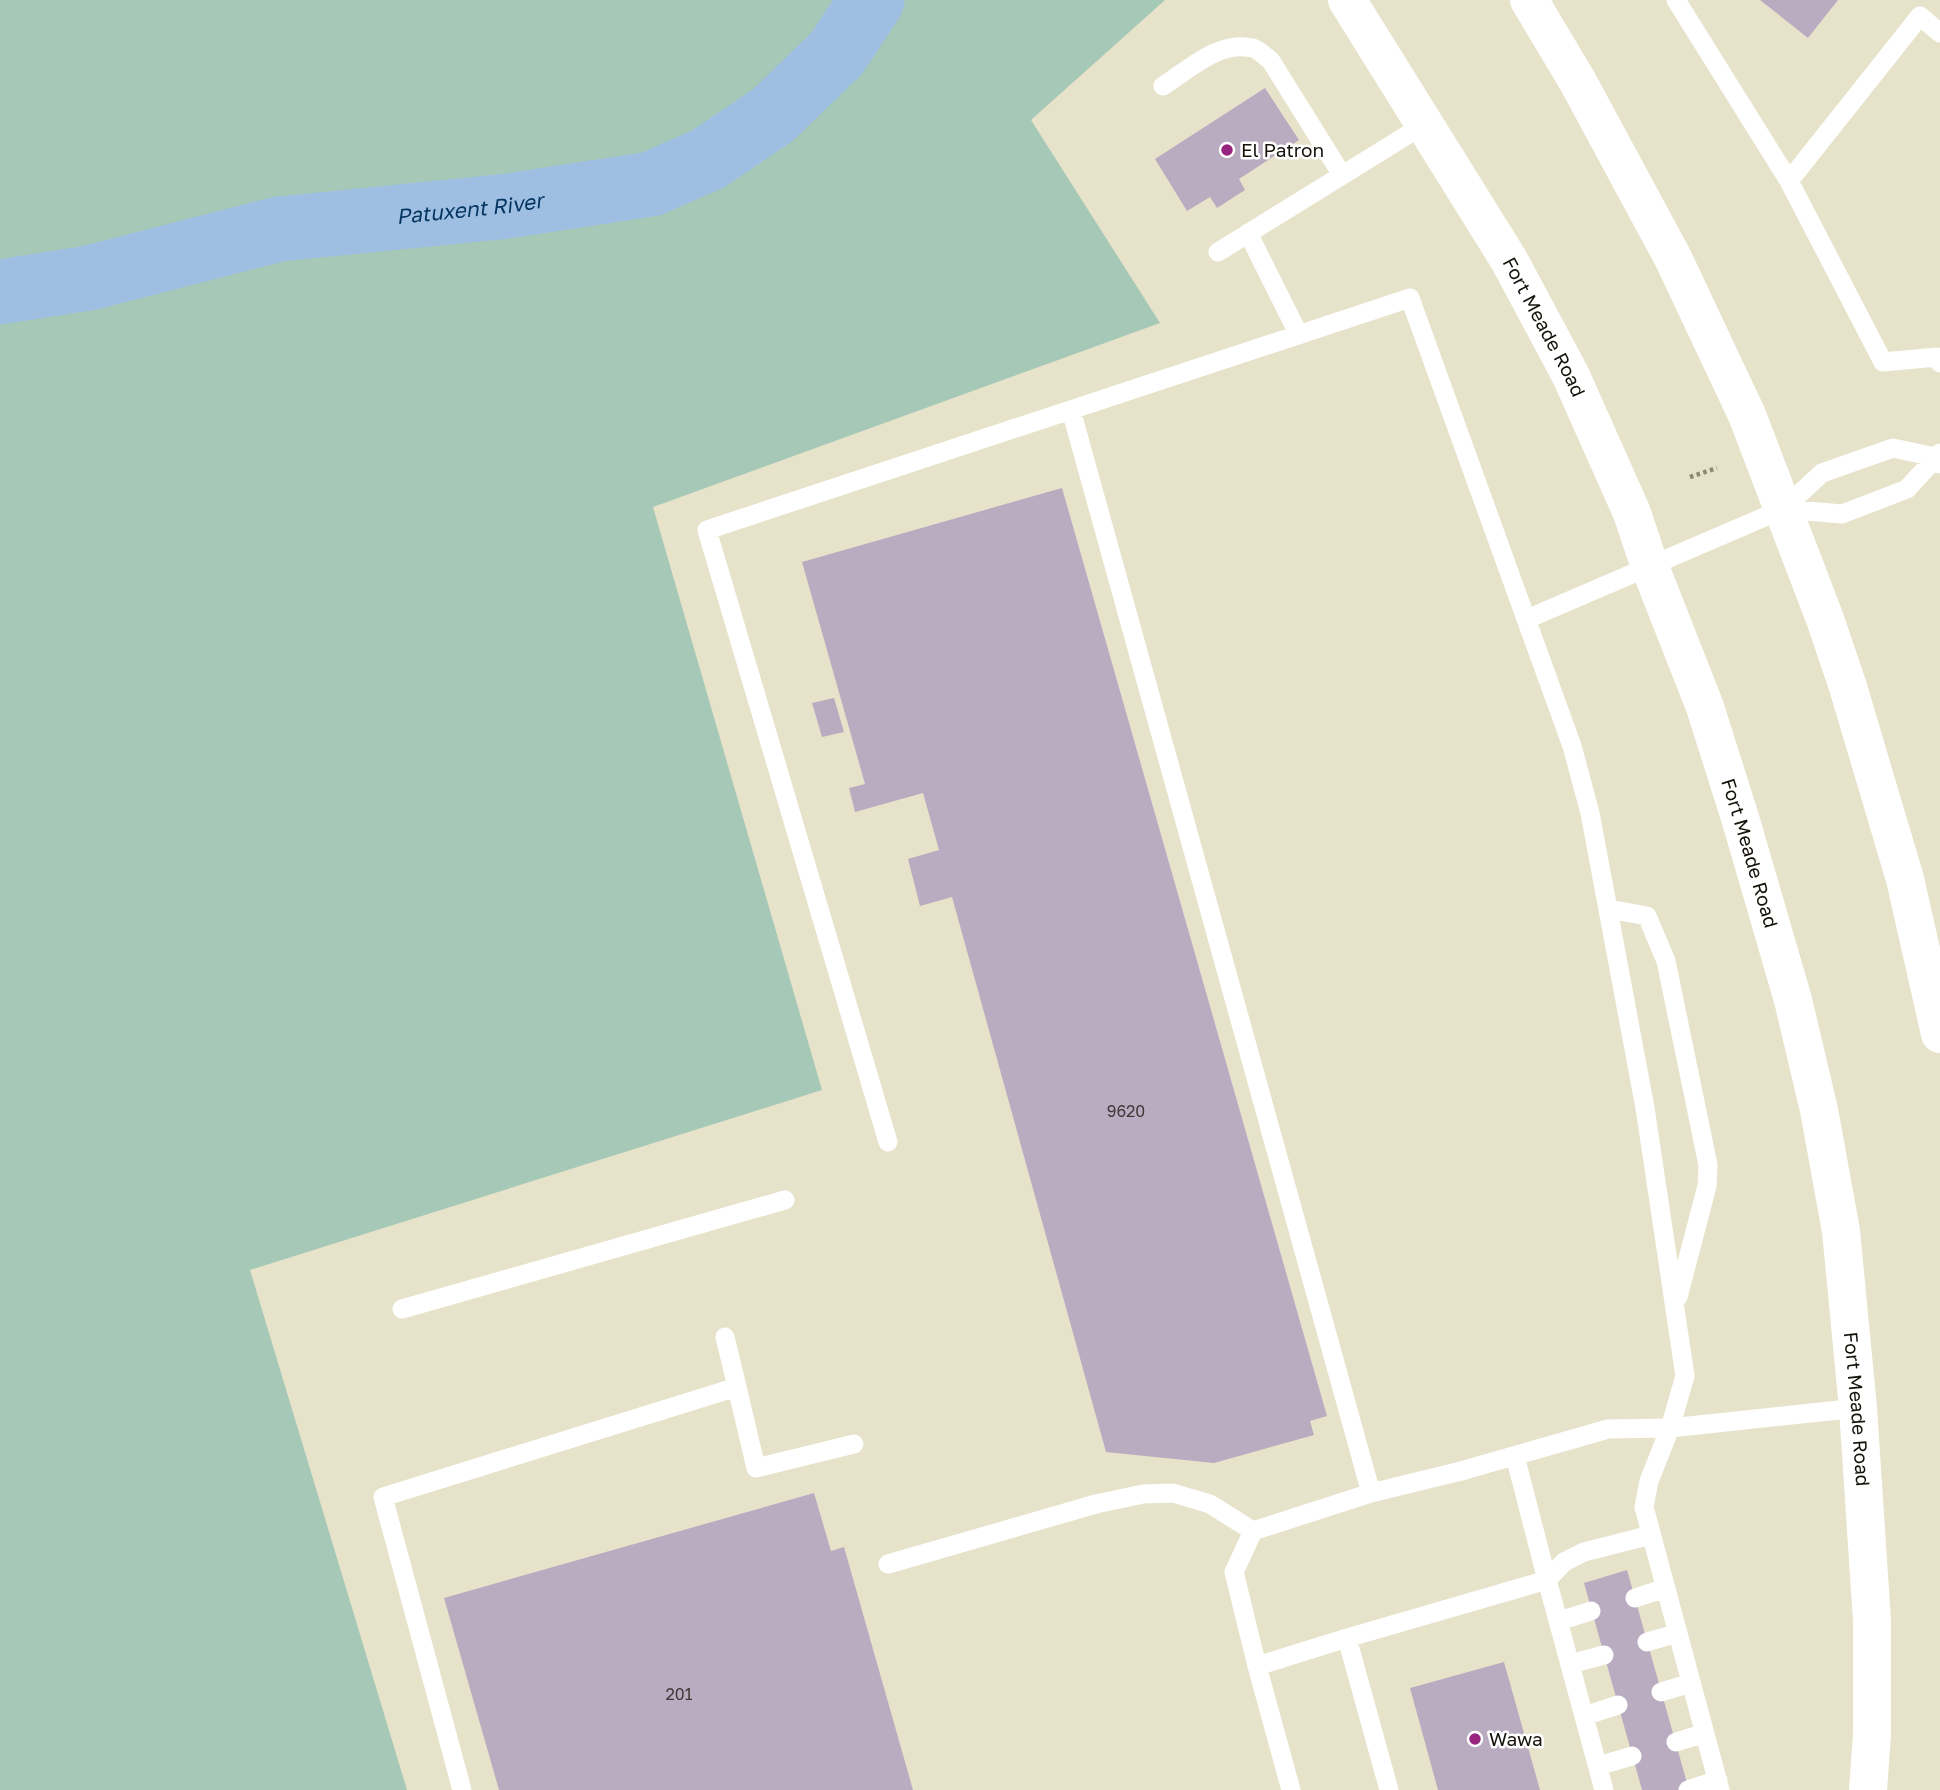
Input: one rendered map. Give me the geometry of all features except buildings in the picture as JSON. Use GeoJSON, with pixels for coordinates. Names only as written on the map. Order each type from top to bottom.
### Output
{"type":"FeatureCollection","features":[{"type":"Feature","properties":{"kind":"main road","name":"Fort Meade Road"},"geometry":{"type":"LineString","coordinates":[[1347,0],[1509,260],[1571,376],[1632,513],[1650,567],[1705,707],[1793,1000],[1819,1110],[1841,1231],[1858,1408],[1871,1621],[1872,1734],[1868,1790]]}},
{"type":"Feature","properties":{"kind":"main road"},"geometry":{"type":"LineString","coordinates":[[1529,0],[1578,82],[1673,258],[1747,415],[1825,619],[1856,712],[1905,879],[1940,1034]]}},
{"type":"Feature","properties":{"kind":"lane"},"geometry":{"type":"LineString","coordinates":[[1676,0],[1790,181],[1883,362],[1937,357],[1940,363]]}},
{"type":"Feature","properties":{"kind":"lane"},"geometry":{"type":"LineString","coordinates":[[1790,181],[1920,16],[1940,33]]}},
{"type":"Feature","properties":{"kind":"lane"},"geometry":{"type":"LineString","coordinates":[[1164,86],[1211,54],[1228,47],[1255,48],[1271,61],[1342,175]]}},
{"type":"Feature","properties":{"kind":"lane"},"geometry":{"type":"LineString","coordinates":[[1218,252],[1424,124]]}},
{"type":"Feature","properties":{"kind":"lane"},"geometry":{"type":"LineString","coordinates":[[1248,233],[1299,335]]}},
{"type":"Feature","properties":{"kind":"lane"},"geometry":{"type":"LineString","coordinates":[[888,1142],[707,530],[1410,298],[1572,746],[1590,813],[1609,909],[1645,1108],[1685,1376],[1670,1428],[1647,1490],[1644,1507],[1719,1785],[1688,1790]]}},
{"type":"Feature","properties":{"kind":"lane"},"geometry":{"type":"LineString","coordinates":[[1071,410],[1371,1493]]}},
{"type":"Feature","properties":{"kind":"lane"},"geometry":{"type":"LineString","coordinates":[[1527,619],[1783,509],[1822,473],[1893,448],[1938,458]]}},
{"type":"Feature","properties":{"kind":"lane"},"geometry":{"type":"LineString","coordinates":[[1783,509],[1842,514],[1908,489],[1938,458]]}},
{"type":"Feature","properties":{"kind":"lane"},"geometry":{"type":"LineString","coordinates":[[1609,909],[1647,916],[1666,961],[1708,1165],[1707,1186],[1676,1305]]}},
{"type":"Feature","properties":{"kind":"lane"},"geometry":{"type":"LineString","coordinates":[[402,1309],[785,1200]]}},
{"type":"Feature","properties":{"kind":"lane"},"geometry":{"type":"LineString","coordinates":[[725,1337],[756,1468],[854,1444]]}},
{"type":"Feature","properties":{"kind":"lane"},"geometry":{"type":"LineString","coordinates":[[462,1790],[383,1497],[737,1387]]}},
{"type":"Feature","properties":{"kind":"lane"},"geometry":{"type":"LineString","coordinates":[[1291,1790],[1234,1572],[1253,1531],[1371,1493],[1608,1429],[1670,1428],[1858,1408]]}},
{"type":"Feature","properties":{"kind":"lane"},"geometry":{"type":"LineString","coordinates":[[1515,1456],[1604,1790]]}},
{"type":"Feature","properties":{"kind":"lane"},"geometry":{"type":"LineString","coordinates":[[888,1564],[1096,1504],[1143,1494],[1172,1493],[1210,1504],[1253,1531]]}},
{"type":"Feature","properties":{"kind":"lane"},"geometry":{"type":"LineString","coordinates":[[1257,1666],[1547,1580],[1564,1562],[1584,1552],[1651,1535]]}},
{"type":"Feature","properties":{"kind":"lane"},"geometry":{"type":"LineString","coordinates":[[1635,1598],[1666,1588]]}},
{"type":"Feature","properties":{"kind":"lane"},"geometry":{"type":"LineString","coordinates":[[1559,1621],[1591,1611]]}},
{"type":"Feature","properties":{"kind":"lane"},"geometry":{"type":"LineString","coordinates":[[1647,1642],[1678,1633]]}},
{"type":"Feature","properties":{"kind":"lane"},"geometry":{"type":"LineString","coordinates":[[1347,1638],[1389,1790]]}},
{"type":"Feature","properties":{"kind":"lane"},"geometry":{"type":"LineString","coordinates":[[1570,1664],[1604,1655]]}},
{"type":"Feature","properties":{"kind":"lane"},"geometry":{"type":"LineString","coordinates":[[1661,1692],[1691,1683]]}},
{"type":"Feature","properties":{"kind":"lane"},"geometry":{"type":"LineString","coordinates":[[1584,1716],[1618,1705]]}},
{"type":"Feature","properties":{"kind":"lane"},"geometry":{"type":"LineString","coordinates":[[1676,1742],[1705,1733]]}},
{"type":"Feature","properties":{"kind":"lane"},"geometry":{"type":"LineString","coordinates":[[1598,1766],[1632,1756]]}},
{"type":"Feature","properties":{"kind":"path"},"geometry":{"type":"LineString","coordinates":[[1690,477],[1717,468]]}},
{"type":"Feature","properties":{"kind":"green space"},"geometry":{"type":"Polygon","coordinates":[[[0,0],[1165,0],[1031,120],[1160,323],[653,507],[822,1090],[250,1270],[407,1790],[0,1790],[0,0]]]}},
{"type":"Feature","properties":{"kind":"waterway","name":"Patuxent River"},"geometry":{"type":"LineString","coordinates":[[0,292],[89,278],[279,229],[508,206],[651,184],[708,159],[773,115],[837,53],[872,0]]}},
{"type":"Feature","properties":{"kind":"place","name":"El Patron"},"geometry":{"type":"Point","coordinates":[1227,150]}},
{"type":"Feature","properties":{"kind":"place","name":"Wawa"},"geometry":{"type":"Point","coordinates":[1475,1739]}}]}
